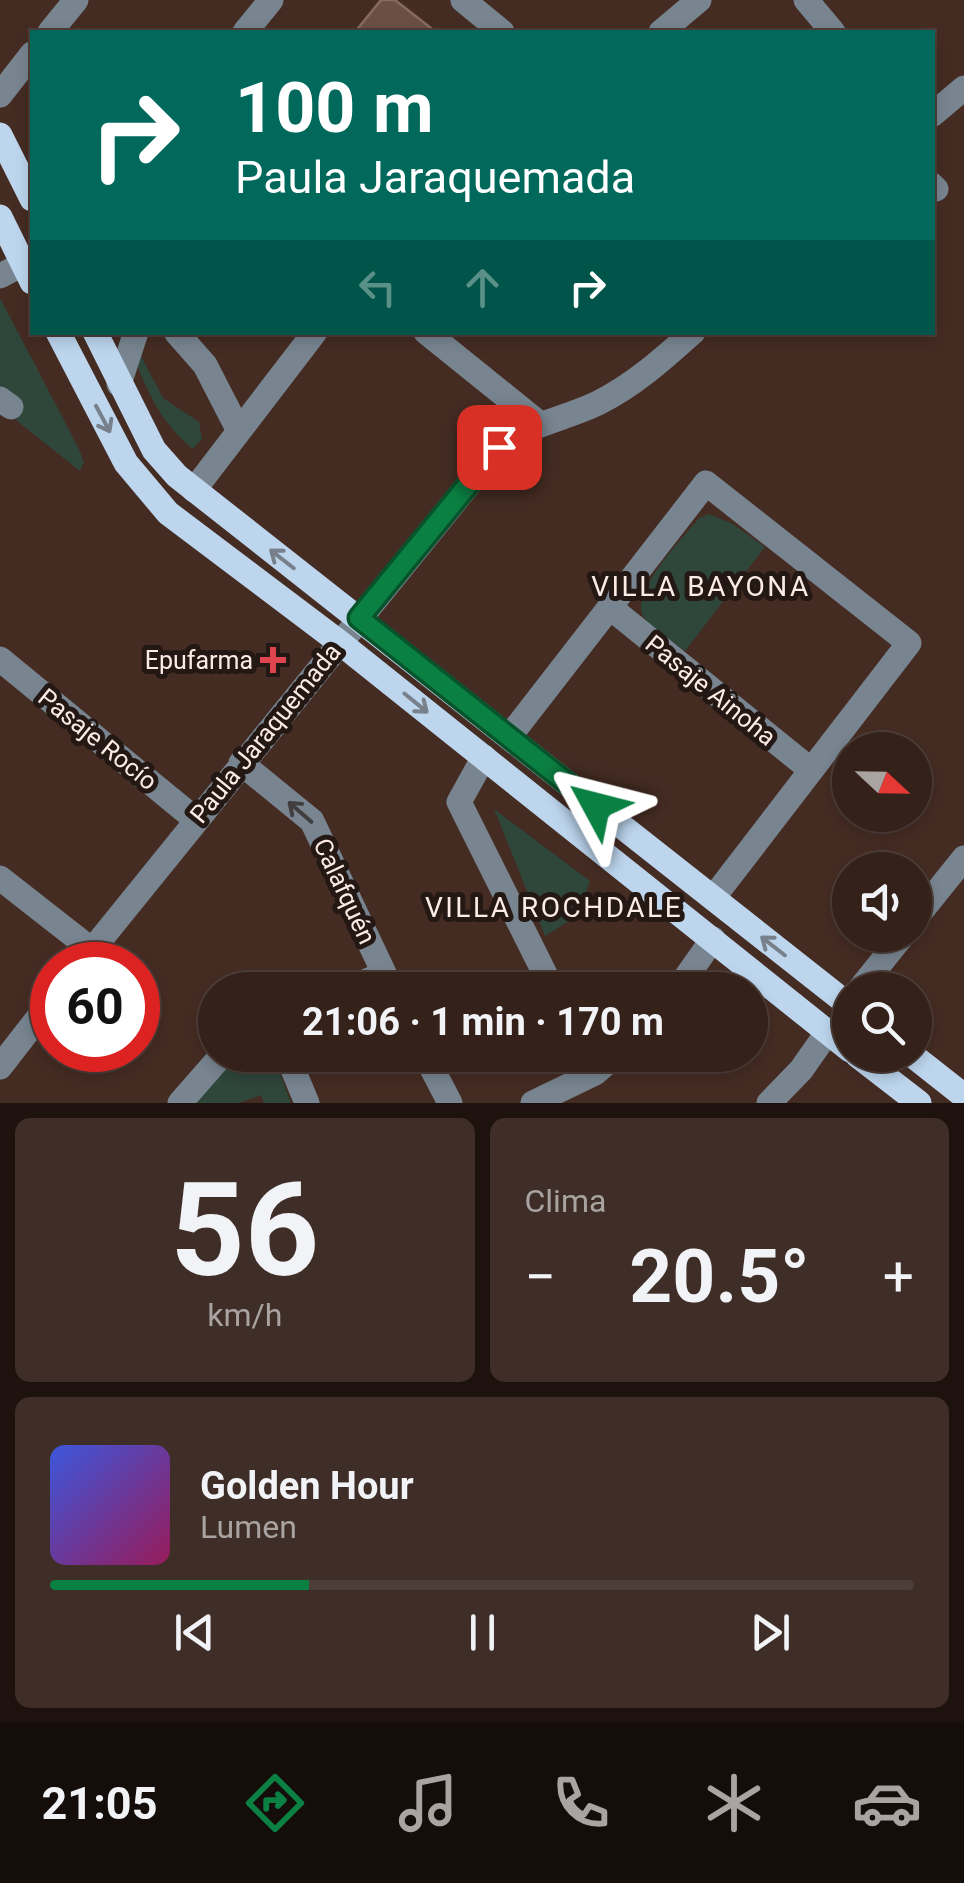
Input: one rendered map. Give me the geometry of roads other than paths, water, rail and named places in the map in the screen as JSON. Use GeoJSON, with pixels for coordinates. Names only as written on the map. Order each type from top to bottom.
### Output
{"type":"FeatureCollection","features":[{"type":"Feature","properties":{"kind":"main road"},"geometry":{"type":"LineString","coordinates":[[0,135],[30,195]]}},
{"type":"Feature","properties":{"kind":"main road"},"geometry":{"type":"LineString","coordinates":[[0,217],[22,272]]}},
{"type":"Feature","properties":{"kind":"main road"},"geometry":{"type":"LineString","coordinates":[[60,335],[126,463],[153,498],[832,1036]]}},
{"type":"Feature","properties":{"kind":"main road"},"geometry":{"type":"LineString","coordinates":[[96,335],[154,450],[194,490],[713,898],[832,985]]}},
{"type":"Feature","properties":{"kind":"main road"},"geometry":{"type":"LineString","coordinates":[[186,526],[194,490]]}},
{"type":"Feature","properties":{"kind":"main road"},"geometry":{"type":"LineString","coordinates":[[509,736],[514,781]]}},
{"type":"Feature","properties":{"kind":"main road"},"geometry":{"type":"LineString","coordinates":[[674,907],[713,898]]}},
{"type":"Feature","properties":{"kind":"main road"},"geometry":{"type":"LineString","coordinates":[[803,1013],[832,1005]]}},
{"type":"Feature","properties":{"kind":"main road"},"geometry":{"type":"LineString","coordinates":[[932,1071],[964,1096]]}},
{"type":"Feature","properties":{"kind":"main road"},"geometry":{"type":"LineString","coordinates":[[878,1072],[919,1103]]}},
{"type":"Feature","properties":{"kind":"street"},"geometry":{"type":"LineString","coordinates":[[52,30],[76,0]]}},
{"type":"Feature","properties":{"kind":"street"},"geometry":{"type":"LineString","coordinates":[[247,30],[270,0]]}},
{"type":"Feature","properties":{"kind":"street"},"geometry":{"type":"LineString","coordinates":[[464,0],[500,30]]}},
{"type":"Feature","properties":{"kind":"street"},"geometry":{"type":"LineString","coordinates":[[663,30],[699,0]]}},
{"type":"Feature","properties":{"kind":"street"},"geometry":{"type":"LineString","coordinates":[[806,0],[831,30]]}},
{"type":"Feature","properties":{"kind":"street"},"geometry":{"type":"LineString","coordinates":[[0,94],[30,56]]}},
{"type":"Feature","properties":{"kind":"street"},"geometry":{"type":"LineString","coordinates":[[935,113],[964,88]]}},
{"type":"Feature","properties":{"kind":"street"},"geometry":{"type":"LineString","coordinates":[[119,384],[135,335]]}},
{"type":"Feature","properties":{"kind":"street"},"geometry":{"type":"LineString","coordinates":[[179,335],[205,366],[239,431]]}},
{"type":"Feature","properties":{"kind":"street"},"geometry":{"type":"LineString","coordinates":[[194,490],[313,335]]}},
{"type":"Feature","properties":{"kind":"street"},"geometry":{"type":"LineString","coordinates":[[430,335],[540,424]]}},
{"type":"Feature","properties":{"kind":"street","name":"Paula Jaraquemada"},"geometry":{"type":"LineString","coordinates":[[99,942],[499,447],[540,424],[576,413],[620,390],[688,335]]}},
{"type":"Feature","properties":{"kind":"street"},"geometry":{"type":"LineString","coordinates":[[509,736],[612,609],[706,483],[908,643],[713,898]]}},
{"type":"Feature","properties":{"kind":"street","name":"Pasaje Ainoha"},"geometry":{"type":"LineString","coordinates":[[612,609],[811,770]]}},
{"type":"Feature","properties":{"kind":"street","name":"Pasaje Rocío"},"geometry":{"type":"LineString","coordinates":[[0,659],[195,819]]}},
{"type":"Feature","properties":{"kind":"street"},"geometry":{"type":"LineString","coordinates":[[484,757],[459,802],[544,972]]}},
{"type":"Feature","properties":{"kind":"street","name":"Calafquén"},"geometry":{"type":"LineString","coordinates":[[241,763],[312,821],[383,972]]}},
{"type":"Feature","properties":{"kind":"street"},"geometry":{"type":"LineString","coordinates":[[932,898],[964,858]]}},
{"type":"Feature","properties":{"kind":"street"},"geometry":{"type":"LineString","coordinates":[[0,878],[69,942]]}},
{"type":"Feature","properties":{"kind":"street"},"geometry":{"type":"LineString","coordinates":[[690,972],[713,939]]}},
{"type":"Feature","properties":{"kind":"street"},"geometry":{"type":"LineString","coordinates":[[874,972],[889,952]]}},
{"type":"Feature","properties":{"kind":"street"},"geometry":{"type":"LineString","coordinates":[[0,1067],[30,1028]]}},
{"type":"Feature","properties":{"kind":"street"},"geometry":{"type":"LineString","coordinates":[[770,1103],[827,1032]]}},
{"type":"Feature","properties":{"kind":"street"},"geometry":{"type":"LineString","coordinates":[[180,1103],[207,1072]]}},
{"type":"Feature","properties":{"kind":"street"},"geometry":{"type":"LineString","coordinates":[[295,1072],[308,1103]]}},
{"type":"Feature","properties":{"kind":"street"},"geometry":{"type":"LineString","coordinates":[[434,1072],[450,1103]]}},
{"type":"Feature","properties":{"kind":"street"},"geometry":{"type":"LineString","coordinates":[[533,1103],[578,1072]]}},
{"type":"Feature","properties":{"kind":"place","name":"Epufarma"},"geometry":{"type":"Point","coordinates":[273,660]}},
{"type":"Feature","properties":{"kind":"district","name":"VILLA BAYONA"},"geometry":{"type":"Point","coordinates":[701,586]}},
{"type":"Feature","properties":{"kind":"district","name":"VILLA ROCHDALE"},"geometry":{"type":"Point","coordinates":[554,907]}}]}
